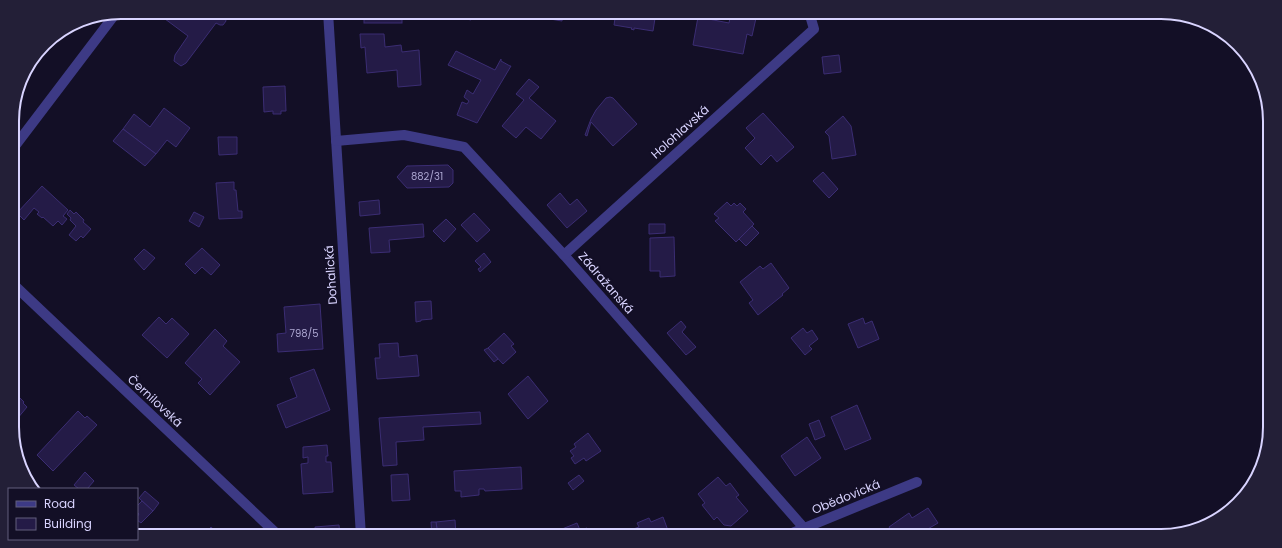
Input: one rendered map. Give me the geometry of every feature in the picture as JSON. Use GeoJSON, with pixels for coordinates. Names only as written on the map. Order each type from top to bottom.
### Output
{"type":"FeatureCollection","features":[{"type":"Feature","properties":{"kind":"street","name":"Dohalická"},"geometry":{"type":"LineString","coordinates":[[328,19],[361,529]]}},
{"type":"Feature","properties":{"kind":"street","name":"Holohlavská"},"geometry":{"type":"LineString","coordinates":[[564,255],[814,29],[811,19]]}},
{"type":"Feature","properties":{"kind":"street"},"geometry":{"type":"LineString","coordinates":[[19,141],[111,20]]}},
{"type":"Feature","properties":{"kind":"street","name":"Zádražanská"},"geometry":{"type":"LineString","coordinates":[[336,140],[404,135],[464,147],[564,255],[805,528]]}},
{"type":"Feature","properties":{"kind":"street","name":"Černilovská"},"geometry":{"type":"LineString","coordinates":[[19,290],[272,529]]}},
{"type":"Feature","properties":{"kind":"street","name":"Obědovická"},"geometry":{"type":"LineString","coordinates":[[805,528],[917,482]]}},
{"type":"Feature","properties":{"kind":"building"},"geometry":{"type":"Polygon","coordinates":[[[165,19],[226,19],[226,21],[223,25],[216,23],[186,63],[181,66],[174,61],[175,55],[188,36],[165,19]]]}},
{"type":"Feature","properties":{"kind":"building"},"geometry":{"type":"Polygon","coordinates":[[[364,19],[402,19],[402,23],[364,23],[364,19]]]}},
{"type":"Feature","properties":{"kind":"building"},"geometry":{"type":"Polygon","coordinates":[[[550,19],[562,19],[562,21],[550,19]]]}},
{"type":"Feature","properties":{"kind":"building"},"geometry":{"type":"Polygon","coordinates":[[[615,19],[655,19],[653,31],[634,28],[634,30],[631,29],[632,28],[614,25],[615,19]]]}},
{"type":"Feature","properties":{"kind":"building"},"geometry":{"type":"Polygon","coordinates":[[[698,19],[708,19],[729,23],[730,19],[756,19],[752,36],[747,34],[743,54],[693,45],[698,19]]]}},
{"type":"Feature","properties":{"kind":"building"},"geometry":{"type":"Polygon","coordinates":[[[360,34],[384,34],[385,47],[401,45],[402,52],[419,50],[421,85],[398,87],[397,70],[367,73],[365,47],[361,48],[360,34]]]}},
{"type":"Feature","properties":{"kind":"building"},"geometry":{"type":"Polygon","coordinates":[[[456,51],[495,70],[501,59],[501,61],[511,66],[477,123],[457,115],[462,102],[467,104],[469,101],[464,97],[467,90],[473,94],[481,80],[448,65],[456,51]]]}},
{"type":"Feature","properties":{"kind":"building"},"geometry":{"type":"Polygon","coordinates":[[[839,55],[841,72],[824,74],[822,57],[839,55]]]}},
{"type":"Feature","properties":{"kind":"building"},"geometry":{"type":"Polygon","coordinates":[[[529,79],[539,87],[529,98],[556,121],[541,139],[526,127],[516,138],[502,126],[524,100],[516,94],[529,79]]]}},
{"type":"Feature","properties":{"kind":"building"},"geometry":{"type":"Polygon","coordinates":[[[285,86],[286,111],[281,111],[281,114],[273,114],[273,111],[264,112],[263,87],[285,86]]]}},
{"type":"Feature","properties":{"kind":"building"},"geometry":{"type":"Polygon","coordinates":[[[606,98],[613,98],[637,124],[613,146],[591,122],[587,136],[585,135],[596,110],[606,98]]]}},
{"type":"Feature","properties":{"kind":"building"},"geometry":{"type":"Polygon","coordinates":[[[164,108],[190,128],[176,147],[167,140],[156,154],[123,129],[134,114],[150,127],[164,108]]]}},
{"type":"Feature","properties":{"kind":"building"},"geometry":{"type":"Polygon","coordinates":[[[763,113],[794,147],[777,162],[771,155],[761,165],[745,148],[755,138],[746,128],[763,113]]]}},
{"type":"Feature","properties":{"kind":"building"},"geometry":{"type":"Polygon","coordinates":[[[843,116],[851,126],[856,155],[832,159],[829,136],[825,132],[843,116]]]}},
{"type":"Feature","properties":{"kind":"building"},"geometry":{"type":"Polygon","coordinates":[[[123,129],[156,154],[145,166],[113,141],[123,129]]]}},
{"type":"Feature","properties":{"kind":"building"},"geometry":{"type":"Polygon","coordinates":[[[218,137],[237,137],[237,154],[219,155],[218,137]]]}},
{"type":"Feature","properties":{"kind":"building"},"geometry":{"type":"Polygon","coordinates":[[[448,165],[453,170],[453,183],[449,187],[407,188],[397,177],[407,166],[448,165]]]}},
{"type":"Feature","properties":{"kind":"building"},"geometry":{"type":"Polygon","coordinates":[[[823,172],[838,189],[829,198],[813,181],[823,172]]]}},
{"type":"Feature","properties":{"kind":"building"},"geometry":{"type":"Polygon","coordinates":[[[234,182],[238,211],[242,211],[242,218],[219,219],[216,183],[234,182]]]}},
{"type":"Feature","properties":{"kind":"building"},"geometry":{"type":"Polygon","coordinates":[[[42,186],[68,210],[63,216],[67,219],[62,225],[58,221],[53,226],[37,214],[39,212],[34,208],[24,220],[19,215],[19,211],[42,186]]]}},
{"type":"Feature","properties":{"kind":"building"},"geometry":{"type":"Polygon","coordinates":[[[560,193],[570,205],[577,199],[587,211],[567,228],[547,205],[560,193]]]}},
{"type":"Feature","properties":{"kind":"building"},"geometry":{"type":"Polygon","coordinates":[[[379,200],[380,214],[360,216],[359,202],[379,200]]]}},
{"type":"Feature","properties":{"kind":"building"},"geometry":{"type":"Polygon","coordinates":[[[727,202],[731,206],[734,203],[737,206],[740,203],[746,209],[743,212],[754,224],[736,242],[715,221],[719,218],[714,214],[727,202]]]}},
{"type":"Feature","properties":{"kind":"building"},"geometry":{"type":"Polygon","coordinates":[[[70,210],[74,214],[76,212],[84,220],[83,222],[91,229],[83,238],[81,236],[76,241],[69,235],[76,226],[67,214],[70,210]]]}},
{"type":"Feature","properties":{"kind":"building"},"geometry":{"type":"Polygon","coordinates":[[[194,212],[204,217],[199,227],[189,221],[194,212]]]}},
{"type":"Feature","properties":{"kind":"building"},"geometry":{"type":"Polygon","coordinates":[[[474,213],[490,230],[477,242],[461,225],[474,213]]]}},
{"type":"Feature","properties":{"kind":"building"},"geometry":{"type":"Polygon","coordinates":[[[446,219],[456,229],[444,242],[433,231],[446,219]]]}},
{"type":"Feature","properties":{"kind":"building"},"geometry":{"type":"Polygon","coordinates":[[[423,224],[424,237],[389,240],[390,252],[371,253],[369,228],[423,224]]]}},
{"type":"Feature","properties":{"kind":"building"},"geometry":{"type":"Polygon","coordinates":[[[649,224],[665,224],[665,233],[649,234],[649,224]]]}},
{"type":"Feature","properties":{"kind":"building"},"geometry":{"type":"Polygon","coordinates":[[[752,226],[759,233],[746,246],[739,239],[752,226]]]}},
{"type":"Feature","properties":{"kind":"building"},"geometry":{"type":"Polygon","coordinates":[[[674,237],[675,276],[660,277],[660,271],[650,271],[650,238],[674,237]]]}},
{"type":"Feature","properties":{"kind":"building"},"geometry":{"type":"Polygon","coordinates":[[[202,248],[220,265],[211,275],[202,267],[195,274],[185,264],[202,248]]]}},
{"type":"Feature","properties":{"kind":"building"},"geometry":{"type":"Polygon","coordinates":[[[144,249],[155,258],[144,270],[134,259],[144,249]]]}},
{"type":"Feature","properties":{"kind":"building"},"geometry":{"type":"Polygon","coordinates":[[[484,253],[491,262],[480,272],[478,269],[481,267],[475,261],[484,253]]]}},
{"type":"Feature","properties":{"kind":"building"},"geometry":{"type":"Polygon","coordinates":[[[771,263],[789,288],[782,294],[783,295],[758,315],[749,303],[753,300],[740,282],[760,266],[763,269],[771,263]]]}},
{"type":"Feature","properties":{"kind":"building"},"geometry":{"type":"Polygon","coordinates":[[[431,301],[432,319],[416,322],[415,302],[431,301]]]}},
{"type":"Feature","properties":{"kind":"building"},"geometry":{"type":"Polygon","coordinates":[[[320,304],[323,349],[278,352],[277,334],[286,333],[284,307],[320,304]]]}},
{"type":"Feature","properties":{"kind":"building"},"geometry":{"type":"Polygon","coordinates":[[[159,317],[166,324],[172,318],[189,334],[167,358],[142,335],[159,317]]]}},
{"type":"Feature","properties":{"kind":"building"},"geometry":{"type":"Polygon","coordinates":[[[863,318],[865,324],[872,321],[879,339],[858,348],[848,324],[863,318]]]}},
{"type":"Feature","properties":{"kind":"building"},"geometry":{"type":"Polygon","coordinates":[[[681,321],[686,327],[682,332],[696,347],[686,355],[667,333],[681,321]]]}},
{"type":"Feature","properties":{"kind":"building"},"geometry":{"type":"Polygon","coordinates":[[[803,328],[807,333],[812,330],[818,339],[809,346],[812,349],[805,355],[791,338],[803,328]]]}},
{"type":"Feature","properties":{"kind":"building"},"geometry":{"type":"Polygon","coordinates":[[[215,329],[227,341],[223,346],[240,362],[210,395],[198,383],[202,379],[185,363],[215,329]]]}},
{"type":"Feature","properties":{"kind":"building"},"geometry":{"type":"Polygon","coordinates":[[[504,333],[514,344],[511,346],[516,352],[503,364],[488,348],[504,333]]]}},
{"type":"Feature","properties":{"kind":"building"},"geometry":{"type":"Polygon","coordinates":[[[398,343],[399,357],[417,355],[419,376],[377,379],[375,358],[380,358],[379,344],[398,343]]]}},
{"type":"Feature","properties":{"kind":"building"},"geometry":{"type":"Polygon","coordinates":[[[488,348],[498,359],[494,362],[484,350],[488,348]]]}},
{"type":"Feature","properties":{"kind":"building"},"geometry":{"type":"Polygon","coordinates":[[[314,369],[330,410],[286,428],[277,405],[297,397],[290,378],[314,369]]]}},
{"type":"Feature","properties":{"kind":"building"},"geometry":{"type":"Polygon","coordinates":[[[528,376],[548,401],[528,419],[508,394],[528,376]]]}},
{"type":"Feature","properties":{"kind":"building"},"geometry":{"type":"Polygon","coordinates":[[[19,397],[24,402],[23,403],[27,407],[19,417],[19,397]]]}},
{"type":"Feature","properties":{"kind":"building"},"geometry":{"type":"Polygon","coordinates":[[[857,405],[871,439],[845,450],[831,417],[857,405]]]}},
{"type":"Feature","properties":{"kind":"building"},"geometry":{"type":"Polygon","coordinates":[[[78,411],[85,418],[87,416],[97,425],[53,471],[37,455],[78,411]]]}},
{"type":"Feature","properties":{"kind":"building"},"geometry":{"type":"Polygon","coordinates":[[[480,412],[481,424],[423,427],[424,440],[396,442],[397,465],[383,466],[379,418],[480,412]]]}},
{"type":"Feature","properties":{"kind":"building"},"geometry":{"type":"Polygon","coordinates":[[[819,420],[825,436],[815,440],[809,424],[819,420]]]}},
{"type":"Feature","properties":{"kind":"building"},"geometry":{"type":"Polygon","coordinates":[[[588,433],[601,451],[586,461],[584,458],[575,464],[571,458],[574,456],[570,451],[576,447],[574,444],[588,433]]]}},
{"type":"Feature","properties":{"kind":"building"},"geometry":{"type":"Polygon","coordinates":[[[807,437],[821,458],[795,476],[781,456],[807,437]]]}},
{"type":"Feature","properties":{"kind":"building"},"geometry":{"type":"Polygon","coordinates":[[[327,445],[328,456],[326,456],[326,462],[331,462],[333,492],[303,494],[301,464],[308,463],[308,457],[303,458],[303,447],[327,445]]]}},
{"type":"Feature","properties":{"kind":"building"},"geometry":{"type":"Polygon","coordinates":[[[521,467],[522,489],[485,491],[484,489],[479,489],[479,495],[461,497],[461,491],[455,491],[454,471],[521,467]]]}},
{"type":"Feature","properties":{"kind":"building"},"geometry":{"type":"Polygon","coordinates":[[[85,472],[94,481],[88,488],[78,488],[74,485],[85,472]]]}},
{"type":"Feature","properties":{"kind":"building"},"geometry":{"type":"Polygon","coordinates":[[[408,474],[410,500],[392,501],[391,475],[408,474]]]}},
{"type":"Feature","properties":{"kind":"building"},"geometry":{"type":"Polygon","coordinates":[[[579,475],[584,481],[573,490],[568,483],[579,475]]]}},
{"type":"Feature","properties":{"kind":"building"},"geometry":{"type":"Polygon","coordinates":[[[718,477],[726,486],[730,483],[739,495],[736,497],[748,511],[731,526],[724,525],[717,517],[714,520],[702,505],[705,503],[698,494],[718,477]]]}},
{"type":"Feature","properties":{"kind":"building"},"geometry":{"type":"Polygon","coordinates":[[[145,491],[159,503],[153,511],[139,498],[145,491]]]}},
{"type":"Feature","properties":{"kind":"building"},"geometry":{"type":"Polygon","coordinates":[[[142,501],[153,511],[141,523],[138,521],[138,505],[142,501]]]}},
{"type":"Feature","properties":{"kind":"building"},"geometry":{"type":"Polygon","coordinates":[[[928,508],[938,523],[928,529],[890,529],[889,527],[909,513],[912,518],[928,508]]]}},
{"type":"Feature","properties":{"kind":"building"},"geometry":{"type":"Polygon","coordinates":[[[663,517],[667,529],[634,529],[639,527],[637,523],[649,518],[651,522],[663,517]]]}},
{"type":"Feature","properties":{"kind":"building"},"geometry":{"type":"Polygon","coordinates":[[[455,520],[456,529],[437,529],[436,522],[455,520]]]}},
{"type":"Feature","properties":{"kind":"building"},"geometry":{"type":"Polygon","coordinates":[[[431,522],[436,522],[437,529],[432,529],[431,522]]]}},
{"type":"Feature","properties":{"kind":"building"},"geometry":{"type":"Polygon","coordinates":[[[577,523],[580,529],[562,529],[577,523]]]}},
{"type":"Feature","properties":{"kind":"building"},"geometry":{"type":"Polygon","coordinates":[[[339,525],[339,529],[315,529],[315,527],[339,525]]]}}]}
